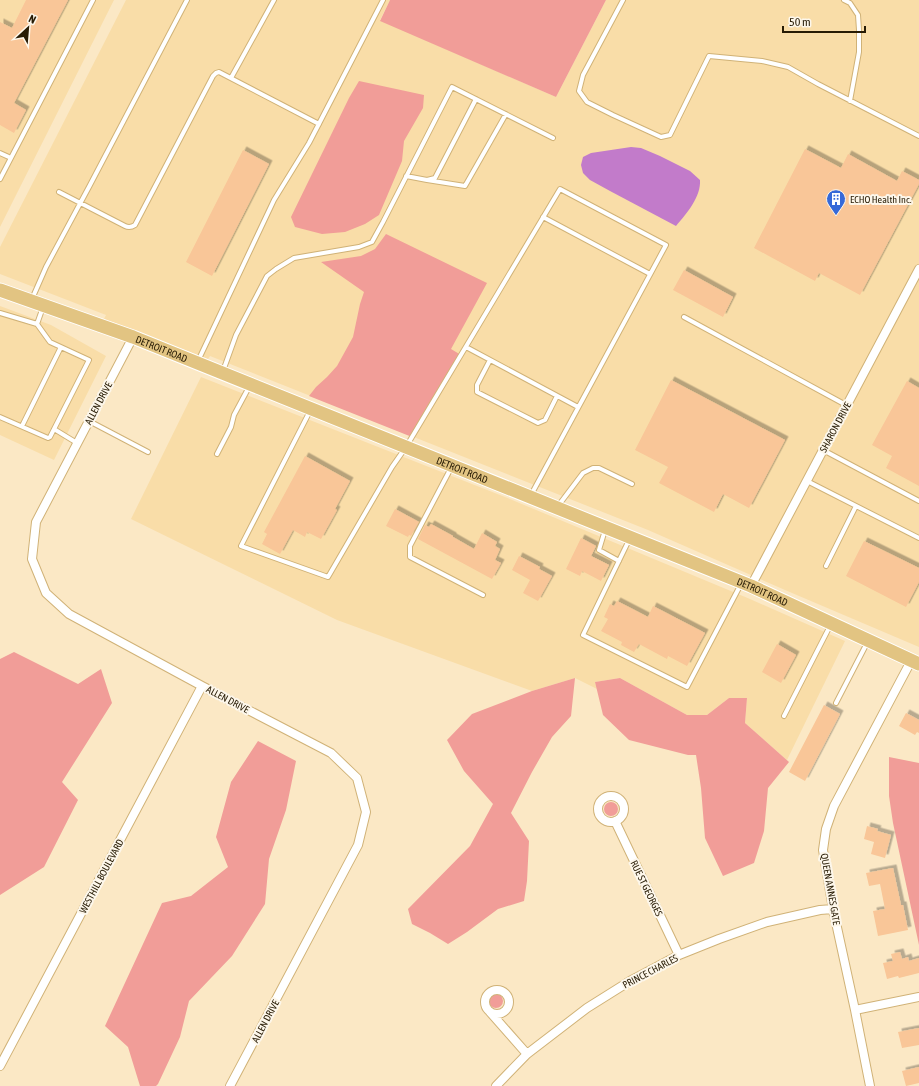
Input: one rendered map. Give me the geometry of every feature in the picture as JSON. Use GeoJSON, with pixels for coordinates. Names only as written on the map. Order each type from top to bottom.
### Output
{"type":"FeatureCollection","features":[{"type":"Feature","properties":{"kind":"main road","name":"DETROIT ROAD"},"geometry":{"type":"LineString","coordinates":[[0,290],[133,337],[747,584],[915,662]]}},
{"type":"Feature","properties":{"kind":"street","name":"SHARON DRIVE"},"geometry":{"type":"LineString","coordinates":[[747,584],[807,481],[918,273]]}},
{"type":"Feature","properties":{"kind":"street","name":"ALLEN DRIVE"},"geometry":{"type":"LineString","coordinates":[[133,337],[36,522],[32,559],[46,593],[69,614],[202,686],[331,753],[357,778],[366,812],[358,846],[230,1086]]}},
{"type":"Feature","properties":{"kind":"street","name":"QUEEN ANNES GATE"},"geometry":{"type":"LineString","coordinates":[[870,1086],[833,909],[823,850],[826,829],[834,806],[915,662]]}},
{"type":"Feature","properties":{"kind":"street","name":"WESTHILL BOULEVARD"},"geometry":{"type":"LineString","coordinates":[[0,1066],[202,686]]}},
{"type":"Feature","properties":{"kind":"street","name":"RUE ST GEORGES"},"geometry":{"type":"LineString","coordinates":[[615,821],[679,955]]}},
{"type":"Feature","properties":{"kind":"street","name":"PRINCE CHARLES"},"geometry":{"type":"LineString","coordinates":[[496,1086],[526,1054],[587,1008],[630,981],[679,955],[767,922],[820,910],[833,909]]}},
{"type":"Feature","properties":{"kind":"street"},"geometry":{"type":"LineString","coordinates":[[855,1010],[919,997]]}},
{"type":"Feature","properties":{"kind":"street"},"geometry":{"type":"LineString","coordinates":[[490,1012],[526,1054]]}},
{"type":"Feature","properties":{"kind":"lane"},"geometry":{"type":"LineString","coordinates":[[0,179],[92,1],[86,0]]}},
{"type":"Feature","properties":{"kind":"lane"},"geometry":{"type":"LineString","coordinates":[[0,417],[48,438],[50,437],[89,360],[50,342],[37,324],[37,304],[46,267],[187,0]]}},
{"type":"Feature","properties":{"kind":"lane"},"geometry":{"type":"LineString","coordinates":[[231,78],[274,0]]}},
{"type":"Feature","properties":{"kind":"lane"},"geometry":{"type":"LineString","coordinates":[[197,363],[274,200],[319,124],[384,0]]}},
{"type":"Feature","properties":{"kind":"lane"},"geometry":{"type":"LineString","coordinates":[[623,0],[583,75],[579,91],[587,102],[660,137],[670,134],[709,56],[762,61],[788,67],[919,136]]}},
{"type":"Feature","properties":{"kind":"lane"},"geometry":{"type":"LineString","coordinates":[[844,0],[850,3],[858,15],[859,30],[859,52],[850,101]]}},
{"type":"Feature","properties":{"kind":"lane"},"geometry":{"type":"LineString","coordinates":[[59,192],[128,227],[135,225],[213,76],[219,72],[319,124]]}},
{"type":"Feature","properties":{"kind":"lane"},"geometry":{"type":"LineString","coordinates":[[222,373],[236,335],[267,276],[276,268],[294,258],[359,247],[372,242],[452,87],[553,138]]}},
{"type":"Feature","properties":{"kind":"lane"},"geometry":{"type":"LineString","coordinates":[[427,180],[435,178],[476,99]]}},
{"type":"Feature","properties":{"kind":"lane"},"geometry":{"type":"LineString","coordinates":[[406,176],[465,186],[506,114]]}},
{"type":"Feature","properties":{"kind":"lane"},"geometry":{"type":"LineString","coordinates":[[0,153],[11,158]]}},
{"type":"Feature","properties":{"kind":"lane"},"geometry":{"type":"LineString","coordinates":[[311,409],[241,546],[328,577],[392,467],[406,447],[560,189],[666,245],[530,497]]}},
{"type":"Feature","properties":{"kind":"lane"},"geometry":{"type":"LineString","coordinates":[[543,217],[650,274]]}},
{"type":"Feature","properties":{"kind":"lane"},"geometry":{"type":"LineString","coordinates":[[0,313],[37,324]]}},
{"type":"Feature","properties":{"kind":"lane"},"geometry":{"type":"LineString","coordinates":[[684,317],[847,406]]}},
{"type":"Feature","properties":{"kind":"lane"},"geometry":{"type":"LineString","coordinates":[[22,426],[61,347]]}},
{"type":"Feature","properties":{"kind":"lane"},"geometry":{"type":"LineString","coordinates":[[466,347],[578,407]]}},
{"type":"Feature","properties":{"kind":"lane"},"geometry":{"type":"LineString","coordinates":[[490,360],[477,385],[477,392],[538,423],[545,420],[557,396]]}},
{"type":"Feature","properties":{"kind":"lane"},"geometry":{"type":"LineString","coordinates":[[217,454],[231,427],[234,415],[250,385]]}},
{"type":"Feature","properties":{"kind":"lane"},"geometry":{"type":"LineString","coordinates":[[89,421],[148,452]]}},
{"type":"Feature","properties":{"kind":"lane"},"geometry":{"type":"LineString","coordinates":[[54,429],[77,443]]}},
{"type":"Feature","properties":{"kind":"lane"},"geometry":{"type":"LineString","coordinates":[[823,450],[919,501]]}},
{"type":"Feature","properties":{"kind":"lane"},"geometry":{"type":"LineString","coordinates":[[452,466],[410,546],[410,557],[483,595]]}},
{"type":"Feature","properties":{"kind":"lane"},"geometry":{"type":"LineString","coordinates":[[557,508],[583,473],[593,468],[599,468],[632,484]]}},
{"type":"Feature","properties":{"kind":"lane"},"geometry":{"type":"LineString","coordinates":[[807,481],[919,538]]}},
{"type":"Feature","properties":{"kind":"lane"},"geometry":{"type":"LineString","coordinates":[[826,566],[856,506]]}},
{"type":"Feature","properties":{"kind":"lane"},"geometry":{"type":"LineString","coordinates":[[606,527],[599,550],[619,561]]}},
{"type":"Feature","properties":{"kind":"lane"},"geometry":{"type":"LineString","coordinates":[[630,537],[583,635],[688,687],[747,584]]}},
{"type":"Feature","properties":{"kind":"lane"},"geometry":{"type":"LineString","coordinates":[[784,716],[832,624]]}},
{"type":"Feature","properties":{"kind":"lane"},"geometry":{"type":"LineString","coordinates":[[836,703],[868,641]]}},
{"type":"Feature","properties":{"kind":"shaded area"},"geometry":{"type":"Polygon","coordinates":[[[0,0],[114,0],[0,227],[0,0]]]}},
{"type":"Feature","properties":{"kind":"shaded area"},"geometry":{"type":"Polygon","coordinates":[[[126,0],[390,0],[380,20],[556,97],[606,0],[919,0],[919,647],[648,530],[210,356],[208,359],[104,319],[106,315],[0,274],[0,247],[126,0]]]}},
{"type":"Feature","properties":{"kind":"shaded area"},"geometry":{"type":"Polygon","coordinates":[[[390,0],[606,0],[556,97],[380,21],[390,0]]]}},
{"type":"Feature","properties":{"kind":"shaded area"},"geometry":{"type":"Polygon","coordinates":[[[359,81],[424,95],[423,108],[404,141],[402,161],[379,215],[365,224],[345,232],[322,234],[295,227],[291,217],[349,98],[359,81]]]}},
{"type":"Feature","properties":{"kind":"shaded area"},"geometry":{"type":"Polygon","coordinates":[[[631,147],[641,148],[660,156],[690,171],[700,180],[700,186],[696,199],[676,226],[590,180],[583,173],[581,165],[583,157],[591,153],[631,147]]]}},
{"type":"Feature","properties":{"kind":"shaded area"},"geometry":{"type":"Polygon","coordinates":[[[386,234],[487,283],[451,349],[461,355],[412,437],[309,396],[337,366],[353,337],[364,292],[321,262],[361,256],[375,249],[386,234]]]}},
{"type":"Feature","properties":{"kind":"shaded area"},"geometry":{"type":"Polygon","coordinates":[[[0,306],[51,325],[106,356],[54,460],[0,435],[0,306]]]}},
{"type":"Feature","properties":{"kind":"shaded area"},"geometry":{"type":"Polygon","coordinates":[[[201,377],[505,497],[750,599],[845,641],[787,760],[745,723],[747,698],[729,698],[707,715],[687,715],[620,678],[595,682],[597,689],[575,678],[532,691],[337,620],[131,519],[201,377]]]}},
{"type":"Feature","properties":{"kind":"shaded area"},"geometry":{"type":"Polygon","coordinates":[[[14,652],[78,684],[101,669],[112,703],[62,782],[78,800],[44,867],[0,895],[0,659],[14,652]]]}},
{"type":"Feature","properties":{"kind":"shaded area"},"geometry":{"type":"Polygon","coordinates":[[[575,678],[571,716],[552,737],[511,813],[529,841],[527,881],[524,901],[498,909],[448,944],[412,924],[408,909],[470,846],[493,804],[464,771],[447,740],[472,714],[532,691],[575,678]]]}},
{"type":"Feature","properties":{"kind":"shaded area"},"geometry":{"type":"Polygon","coordinates":[[[620,678],[687,715],[707,715],[729,698],[747,698],[745,723],[789,762],[768,788],[764,831],[754,863],[723,876],[705,838],[701,788],[696,755],[688,755],[629,740],[603,715],[595,682],[620,678]]]}},
{"type":"Feature","properties":{"kind":"shaded area"},"geometry":{"type":"Polygon","coordinates":[[[258,741],[296,761],[286,810],[269,859],[265,904],[232,956],[189,1001],[180,1037],[158,1084],[156,1086],[140,1086],[128,1047],[105,1026],[162,903],[191,896],[228,867],[216,837],[231,782],[258,741]]]}},
{"type":"Feature","properties":{"kind":"shaded area"},"geometry":{"type":"Polygon","coordinates":[[[889,757],[919,763],[919,945],[893,823],[889,796],[889,757]]]}},
{"type":"Feature","properties":{"kind":"shaded area"},"geometry":{"type":"Polygon","coordinates":[[[611,802],[616,804],[618,809],[616,814],[611,816],[606,814],[604,809],[606,804],[611,802]]]}},
{"type":"Feature","properties":{"kind":"shaded area"},"geometry":{"type":"Polygon","coordinates":[[[496,994],[501,996],[503,1001],[501,1006],[496,1008],[491,1006],[489,1001],[491,996],[496,994]]]}},
{"type":"Feature","properties":{"kind":"building"},"geometry":{"type":"Polygon","coordinates":[[[26,0],[68,0],[14,103],[26,110],[14,133],[0,125],[0,22],[12,28],[26,0]]]}},
{"type":"Feature","properties":{"kind":"building","name":"ECHO Health Inc."},"geometry":{"type":"Polygon","coordinates":[[[805,149],[841,168],[848,154],[897,181],[902,171],[919,180],[919,184],[860,295],[819,273],[815,281],[754,248],[805,149]]]}},
{"type":"Feature","properties":{"kind":"building"},"geometry":{"type":"Polygon","coordinates":[[[243,150],[269,164],[212,276],[186,262],[243,150]]]}},
{"type":"Feature","properties":{"kind":"building"},"geometry":{"type":"Polygon","coordinates":[[[684,270],[733,297],[723,317],[673,290],[684,270]]]}},
{"type":"Feature","properties":{"kind":"building"},"geometry":{"type":"Polygon","coordinates":[[[671,380],[785,440],[749,508],[723,494],[714,512],[659,483],[668,467],[635,450],[671,380]]]}},
{"type":"Feature","properties":{"kind":"building"},"geometry":{"type":"Polygon","coordinates":[[[907,381],[919,388],[919,486],[886,468],[892,456],[872,445],[907,381]]]}},
{"type":"Feature","properties":{"kind":"building"},"geometry":{"type":"Polygon","coordinates":[[[305,456],[350,481],[335,509],[337,510],[321,539],[307,532],[305,537],[293,530],[280,554],[262,544],[267,534],[264,532],[305,456]]]}},
{"type":"Feature","properties":{"kind":"building"},"geometry":{"type":"Polygon","coordinates":[[[395,509],[419,522],[411,536],[409,535],[408,537],[386,526],[395,509]]]}},
{"type":"Feature","properties":{"kind":"building"},"geometry":{"type":"Polygon","coordinates":[[[431,524],[474,549],[482,533],[497,542],[495,546],[500,549],[495,560],[501,563],[492,579],[418,539],[425,525],[429,527],[431,524]]]}},
{"type":"Feature","properties":{"kind":"building"},"geometry":{"type":"Polygon","coordinates":[[[581,538],[596,546],[591,556],[609,565],[601,581],[582,571],[580,576],[566,569],[581,538]]]}},
{"type":"Feature","properties":{"kind":"building"},"geometry":{"type":"Polygon","coordinates":[[[864,541],[919,568],[919,582],[906,607],[846,576],[864,541]]]}},
{"type":"Feature","properties":{"kind":"building"},"geometry":{"type":"Polygon","coordinates":[[[519,556],[540,567],[539,569],[552,576],[538,601],[523,593],[530,580],[512,570],[519,556]]]}},
{"type":"Feature","properties":{"kind":"building"},"geometry":{"type":"Polygon","coordinates":[[[617,601],[648,617],[653,606],[705,633],[687,666],[668,656],[667,659],[639,644],[634,652],[621,645],[622,642],[601,631],[608,619],[604,617],[610,604],[614,606],[617,601]]]}},
{"type":"Feature","properties":{"kind":"building"},"geometry":{"type":"Polygon","coordinates":[[[777,644],[796,655],[781,683],[762,672],[777,644]]]}},
{"type":"Feature","properties":{"kind":"building"},"geometry":{"type":"Polygon","coordinates":[[[824,705],[840,714],[805,781],[789,772],[824,705]]]}},
{"type":"Feature","properties":{"kind":"building"},"geometry":{"type":"Polygon","coordinates":[[[906,713],[919,720],[919,733],[917,732],[915,735],[899,726],[906,713]]]}},
{"type":"Feature","properties":{"kind":"building"},"geometry":{"type":"Polygon","coordinates":[[[867,826],[891,835],[885,858],[871,854],[874,842],[864,839],[867,826]]]}},
{"type":"Feature","properties":{"kind":"building"},"geometry":{"type":"Polygon","coordinates":[[[893,868],[908,930],[878,936],[873,911],[885,909],[880,884],[869,886],[866,873],[893,868]]]}},
{"type":"Feature","properties":{"kind":"building"},"geometry":{"type":"Polygon","coordinates":[[[900,952],[902,959],[908,957],[909,961],[919,958],[919,973],[899,978],[898,976],[887,979],[883,963],[893,961],[891,954],[900,952]]]}},
{"type":"Feature","properties":{"kind":"building"},"geometry":{"type":"Polygon","coordinates":[[[919,1028],[919,1045],[902,1048],[898,1032],[919,1028]]]}},
{"type":"Feature","properties":{"kind":"building"},"geometry":{"type":"Polygon","coordinates":[[[919,1067],[919,1083],[906,1086],[902,1071],[919,1067]]]}},
{"type":"Feature","properties":{"kind":"place","name":"ECHO Health Inc."},"geometry":{"type":"Point","coordinates":[836,216]}}]}
